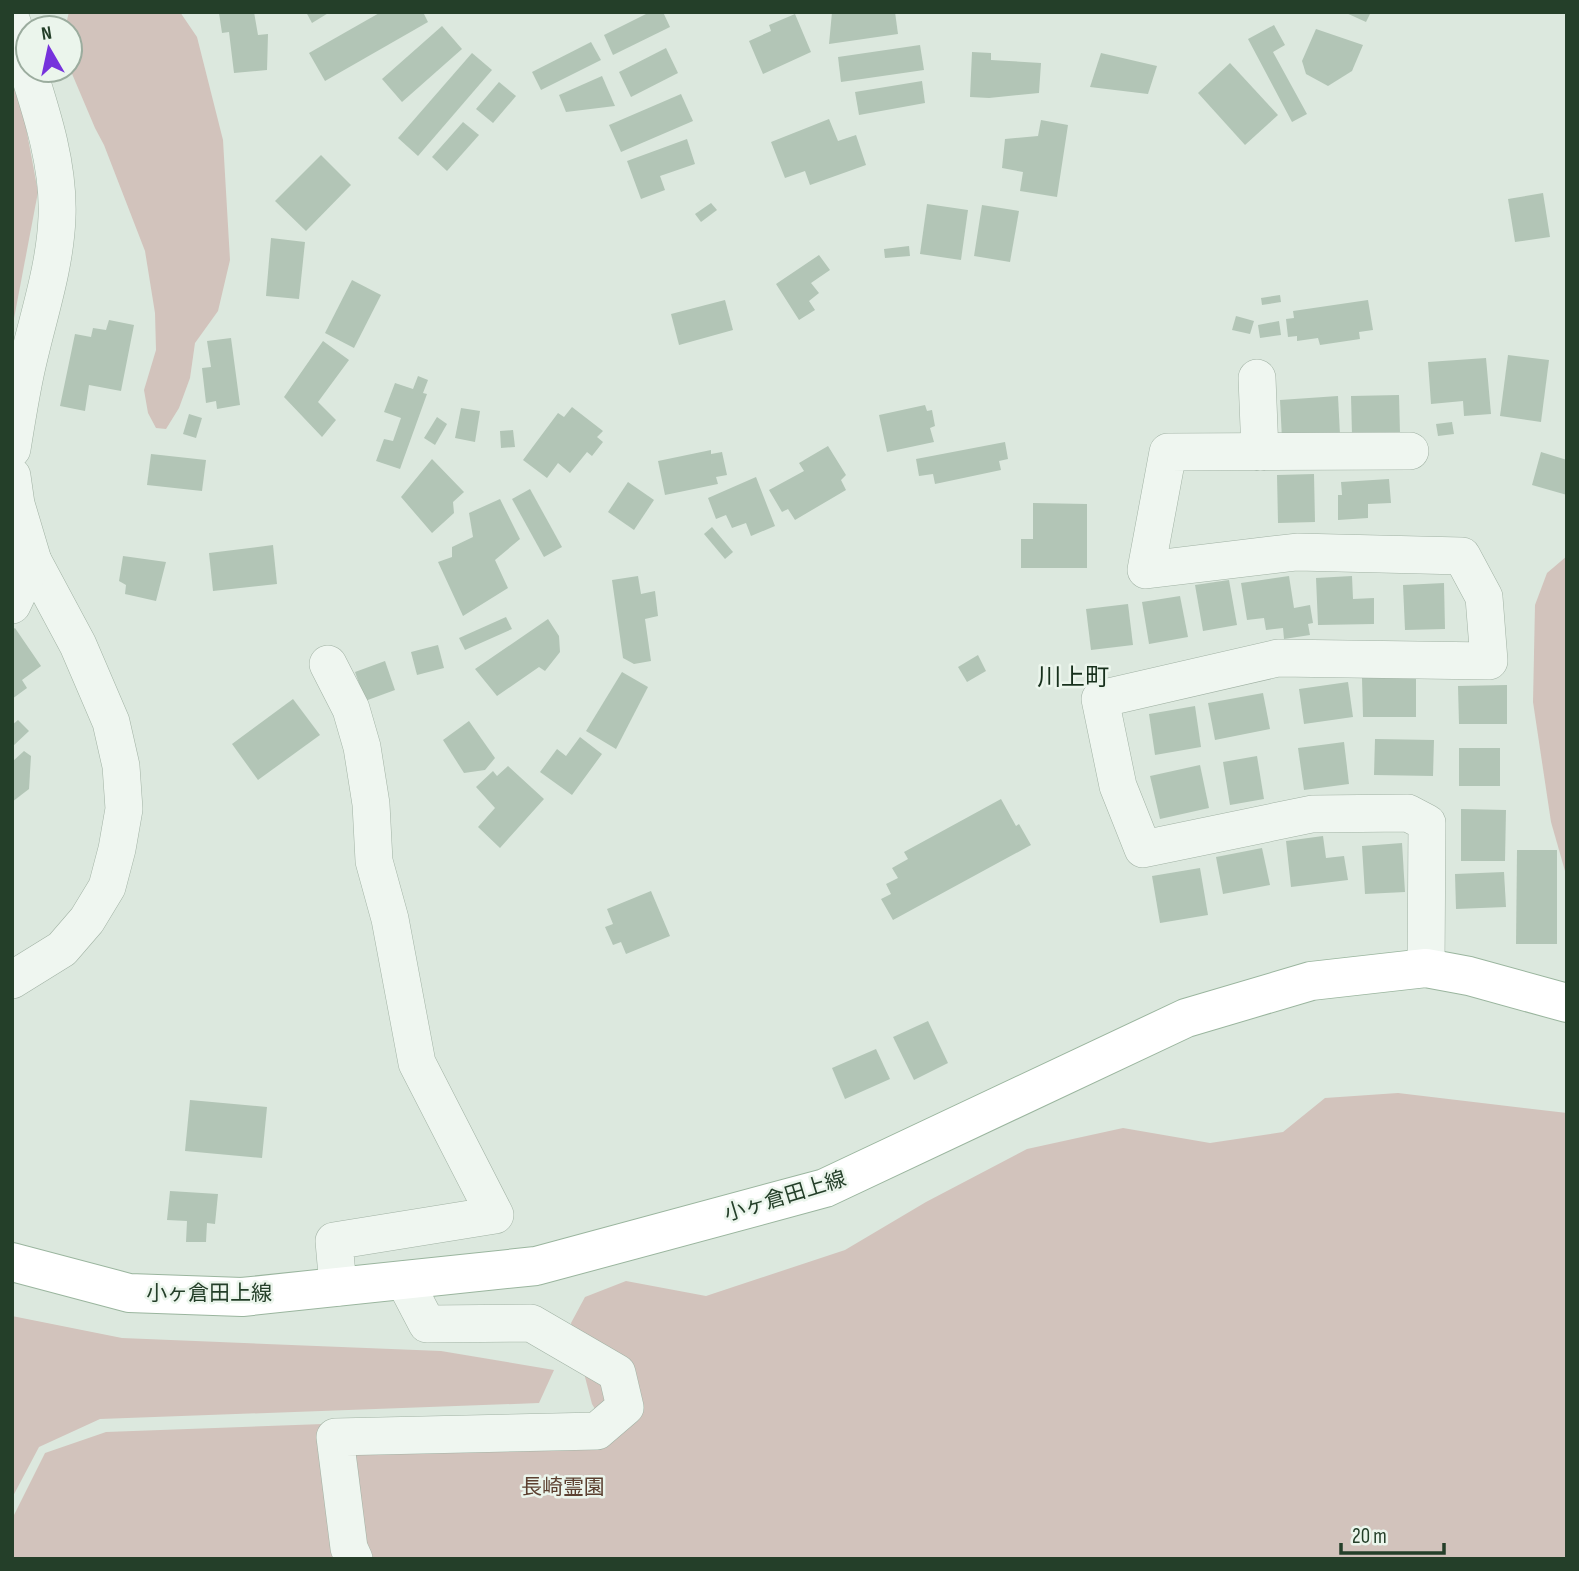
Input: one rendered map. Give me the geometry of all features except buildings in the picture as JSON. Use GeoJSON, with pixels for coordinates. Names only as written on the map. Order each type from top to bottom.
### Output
{"type":"FeatureCollection","features":[{"type":"Feature","properties":{"kind":"main road","name":"小ヶ倉田上線"},"geometry":{"type":"LineString","coordinates":[[12,1262],[129,1293],[242,1297],[536,1266],[825,1188],[1186,1018],[1311,981],[1426,968],[1469,976],[1567,1003]]}},
{"type":"Feature","properties":{"kind":"street"},"geometry":{"type":"LineString","coordinates":[[12,449],[25,375],[54,255],[57,215],[56,176],[33,84]]}},
{"type":"Feature","properties":{"kind":"street"},"geometry":{"type":"LineString","coordinates":[[1257,378],[1260,452]]}},
{"type":"Feature","properties":{"kind":"street"},"geometry":{"type":"LineString","coordinates":[[1410,451],[1167,452],[1146,570],[1297,552],[1462,556],[1484,597],[1489,661],[1278,657],[1100,699],[1118,786],[1143,849],[1312,814],[1408,813],[1427,823],[1426,968]]}},
{"type":"Feature","properties":{"kind":"street"},"geometry":{"type":"LineString","coordinates":[[12,476],[16,504],[33,561],[78,645],[111,722],[121,766],[124,809],[107,887],[87,919],[62,950],[12,980]]}},
{"type":"Feature","properties":{"kind":"street"},"geometry":{"type":"LineString","coordinates":[[12,605],[33,561]]}},
{"type":"Feature","properties":{"kind":"street"},"geometry":{"type":"LineString","coordinates":[[328,664],[351,709],[362,747],[371,804],[374,861],[390,919],[417,1063],[495,1215],[334,1241],[338,1287]]}},
{"type":"Feature","properties":{"kind":"street"},"geometry":{"type":"LineString","coordinates":[[354,1559],[349,1548],[335,1437],[597,1431],[625,1407],[617,1373],[531,1323],[427,1324],[404,1280]]}},
{"type":"Feature","properties":{"kind":"green space"},"geometry":{"type":"Polygon","coordinates":[[[180,12],[197,37],[223,140],[230,260],[218,311],[195,343],[190,378],[179,408],[166,429],[156,428],[148,413],[144,390],[156,350],[155,313],[145,251],[104,145],[76,84],[84,84],[84,14],[68,14],[180,12]]]}},
{"type":"Feature","properties":{"kind":"green space"},"geometry":{"type":"Polygon","coordinates":[[[12,76],[25,122],[38,192],[12,329],[12,76]]]}},
{"type":"Feature","properties":{"kind":"green space"},"geometry":{"type":"Polygon","coordinates":[[[1567,556],[1567,878],[1551,822],[1533,702],[1535,605],[1547,573],[1567,556]]]}},
{"type":"Feature","properties":{"kind":"green space","name":"長崎霊園"},"geometry":{"type":"Polygon","coordinates":[[[1398,1093],[1567,1113],[1567,1559],[12,1559],[12,1519],[45,1453],[106,1432],[598,1414],[592,1404],[571,1323],[585,1297],[626,1281],[706,1296],[845,1250],[926,1202],[1027,1149],[1123,1128],[1210,1143],[1283,1132],[1325,1098],[1398,1093]]]}},
{"type":"Feature","properties":{"kind":"green space"},"geometry":{"type":"Polygon","coordinates":[[[12,1316],[122,1338],[441,1351],[554,1370],[539,1403],[100,1419],[39,1447],[12,1498],[12,1316]]]}},
{"type":"Feature","properties":{"kind":"district","name":"川上町"},"geometry":{"type":"Point","coordinates":[1073,677]}}]}
